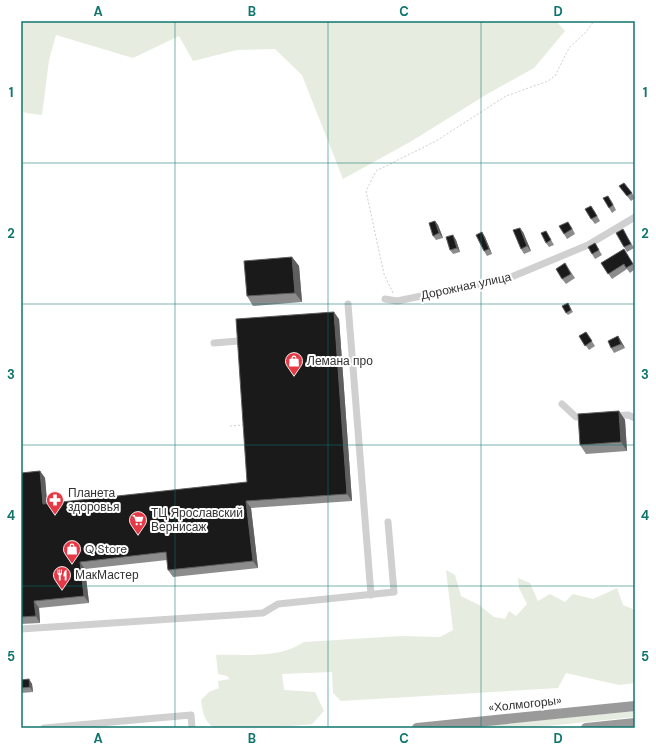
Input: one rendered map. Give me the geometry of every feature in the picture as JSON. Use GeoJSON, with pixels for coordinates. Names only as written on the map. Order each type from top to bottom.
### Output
{"type":"FeatureCollection","features":[{"type":"Feature","properties":{"kind":"highway","name":"«Холмогоры»"},"geometry":{"type":"LineString","coordinates":[[417,728],[635,706]]}},
{"type":"Feature","properties":{"kind":"highway"},"geometry":{"type":"LineString","coordinates":[[586,728],[635,723]]}},
{"type":"Feature","properties":{"kind":"street","name":"Дорожная улица"},"geometry":{"type":"LineString","coordinates":[[385,299],[397,301],[509,278],[588,245],[635,217]]}},
{"type":"Feature","properties":{"kind":"street"},"geometry":{"type":"LineString","coordinates":[[348,304],[371,595]]}},
{"type":"Feature","properties":{"kind":"street"},"geometry":{"type":"LineString","coordinates":[[214,343],[238,341]]}},
{"type":"Feature","properties":{"kind":"street"},"geometry":{"type":"LineString","coordinates":[[562,404],[576,417],[628,415],[635,418]]}},
{"type":"Feature","properties":{"kind":"street"},"geometry":{"type":"LineString","coordinates":[[21,629],[263,612],[278,604],[394,592],[388,522]]}},
{"type":"Feature","properties":{"kind":"street"},"geometry":{"type":"LineString","coordinates":[[44,728],[191,715],[192,728]]}},
{"type":"Feature","properties":{"kind":"path"},"geometry":{"type":"LineString","coordinates":[[397,301],[384,274],[366,191],[376,171],[436,141],[506,96],[548,81],[555,76],[569,48],[586,32],[594,21]]}},
{"type":"Feature","properties":{"kind":"path"},"geometry":{"type":"LineString","coordinates":[[230,426],[248,425]]}},
{"type":"Feature","properties":{"kind":"shaded area"},"geometry":{"type":"Polygon","coordinates":[[[21,21],[556,21],[565,31],[534,68],[489,93],[410,142],[343,179],[302,75],[275,49],[237,50],[193,61],[179,36],[133,58],[56,35],[49,60],[42,115],[21,111],[21,21]]]}},
{"type":"Feature","properties":{"kind":"shaded area"},"geometry":{"type":"Polygon","coordinates":[[[446,570],[455,575],[461,596],[479,605],[494,617],[505,619],[509,611],[516,616],[527,604],[519,588],[518,578],[530,583],[538,601],[550,594],[565,602],[573,594],[593,599],[617,588],[623,605],[635,610],[635,683],[619,685],[566,673],[558,688],[341,701],[333,693],[332,672],[282,674],[284,690],[315,692],[324,711],[312,724],[230,729],[213,727],[207,722],[201,700],[209,692],[219,688],[218,681],[230,679],[227,676],[218,674],[216,655],[273,653],[284,651],[304,642],[401,636],[440,637],[453,630],[446,570]]]}},
{"type":"Feature","properties":{"kind":"shaded area"},"geometry":{"type":"Polygon","coordinates":[[[635,711],[635,717],[528,728],[461,728],[635,711]]]}},
{"type":"Feature","properties":{"kind":"building"},"geometry":{"type":"Polygon","coordinates":[[[624,183],[632,193],[627,196],[619,186],[624,183]]]}},
{"type":"Feature","properties":{"kind":"building"},"geometry":{"type":"Polygon","coordinates":[[[608,196],[613,205],[609,208],[603,198],[608,196]]]}},
{"type":"Feature","properties":{"kind":"building"},"geometry":{"type":"Polygon","coordinates":[[[591,206],[597,216],[591,219],[585,209],[591,206]]]}},
{"type":"Feature","properties":{"kind":"building"},"geometry":{"type":"Polygon","coordinates":[[[435,221],[439,233],[433,236],[429,223],[435,221]]]}},
{"type":"Feature","properties":{"kind":"building"},"geometry":{"type":"Polygon","coordinates":[[[568,222],[572,229],[564,234],[559,226],[568,222]]]}},
{"type":"Feature","properties":{"kind":"building"},"geometry":{"type":"Polygon","coordinates":[[[520,228],[527,246],[521,249],[513,230],[520,228]]]}},
{"type":"Feature","properties":{"kind":"building"},"geometry":{"type":"Polygon","coordinates":[[[623,229],[631,244],[624,247],[616,233],[623,229]]]}},
{"type":"Feature","properties":{"kind":"building"},"geometry":{"type":"Polygon","coordinates":[[[546,231],[551,240],[546,243],[541,233],[546,231]]]}},
{"type":"Feature","properties":{"kind":"building"},"geometry":{"type":"Polygon","coordinates":[[[482,232],[489,249],[484,251],[476,235],[482,232]]]}},
{"type":"Feature","properties":{"kind":"building"},"geometry":{"type":"Polygon","coordinates":[[[453,235],[457,248],[450,250],[446,237],[453,235]]]}},
{"type":"Feature","properties":{"kind":"building"},"geometry":{"type":"Polygon","coordinates":[[[595,243],[599,250],[592,254],[588,247],[595,243]]]}},
{"type":"Feature","properties":{"kind":"building"},"geometry":{"type":"Polygon","coordinates":[[[624,249],[633,264],[626,268],[624,264],[608,274],[601,263],[624,249]]]}},
{"type":"Feature","properties":{"kind":"building"},"geometry":{"type":"Polygon","coordinates":[[[292,257],[295,293],[247,296],[244,261],[292,257]]]}},
{"type":"Feature","properties":{"kind":"building"},"geometry":{"type":"Polygon","coordinates":[[[565,263],[571,274],[562,279],[556,269],[565,263]]]}},
{"type":"Feature","properties":{"kind":"building"},"geometry":{"type":"Polygon","coordinates":[[[568,303],[571,310],[566,313],[562,306],[568,303]]]}},
{"type":"Feature","properties":{"kind":"building"},"geometry":{"type":"Polygon","coordinates":[[[334,312],[347,494],[246,501],[253,561],[168,570],[166,552],[80,562],[84,596],[34,601],[36,616],[21,617],[21,473],[40,471],[43,504],[247,482],[236,319],[334,312]]]}},
{"type":"Feature","properties":{"kind":"building"},"geometry":{"type":"Polygon","coordinates":[[[586,332],[592,341],[585,346],[579,336],[586,332]]]}},
{"type":"Feature","properties":{"kind":"building"},"geometry":{"type":"Polygon","coordinates":[[[618,336],[621,344],[611,348],[608,341],[618,336]]]}},
{"type":"Feature","properties":{"kind":"building"},"geometry":{"type":"Polygon","coordinates":[[[619,411],[621,442],[580,445],[578,414],[619,411]]]}},
{"type":"Feature","properties":{"kind":"building"},"geometry":{"type":"Polygon","coordinates":[[[29,679],[30,687],[21,688],[21,680],[29,679]]]}},
{"type":"Feature","properties":{"kind":"place","name":"Лемана про"},"geometry":{"type":"Point","coordinates":[294,376]}},
{"type":"Feature","properties":{"kind":"place","name":"Планета здоровья"},"geometry":{"type":"Point","coordinates":[55,515]}},
{"type":"Feature","properties":{"kind":"place","name":"ТЦ Ярославский Вернисаж"},"geometry":{"type":"Point","coordinates":[138,535]}},
{"type":"Feature","properties":{"kind":"place","name":"Q Store"},"geometry":{"type":"Point","coordinates":[72,564]}},
{"type":"Feature","properties":{"kind":"place","name":"МакМастер"},"geometry":{"type":"Point","coordinates":[62,590]}}]}
